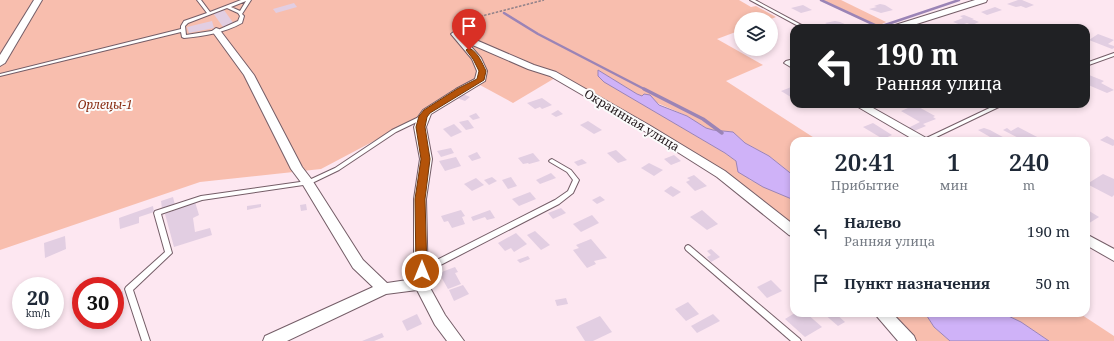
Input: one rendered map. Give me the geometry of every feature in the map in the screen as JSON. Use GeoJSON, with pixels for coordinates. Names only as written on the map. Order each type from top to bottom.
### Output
{"type":"FeatureCollection","features":[{"type":"Feature","properties":{"kind":"street"},"geometry":{"type":"LineString","coordinates":[[0,63],[38,0]]}},
{"type":"Feature","properties":{"kind":"street"},"geometry":{"type":"LineString","coordinates":[[908,24],[983,0]]}},
{"type":"Feature","properties":{"kind":"street"},"geometry":{"type":"LineString","coordinates":[[216,31],[249,75],[298,169],[358,264],[384,289]]}},
{"type":"Feature","properties":{"kind":"street"},"geometry":{"type":"LineString","coordinates":[[455,34],[476,58],[482,71],[480,80],[447,99],[423,116],[420,127],[426,159],[420,199],[421,278],[440,320],[456,341]]}},
{"type":"Feature","properties":{"kind":"street","name":"Окраинная улица"},"geometry":{"type":"LineString","coordinates":[[455,34],[553,74],[639,123],[721,174],[790,229]]}},
{"type":"Feature","properties":{"kind":"street"},"geometry":{"type":"LineString","coordinates":[[865,108],[916,137]]}},
{"type":"Feature","properties":{"kind":"street"},"geometry":{"type":"LineString","coordinates":[[1090,241],[1114,256]]}},
{"type":"Feature","properties":{"kind":"street"},"geometry":{"type":"LineString","coordinates":[[271,341],[384,289],[421,278]]}},
{"type":"Feature","properties":{"kind":"street"},"geometry":{"type":"LineString","coordinates":[[886,317],[908,341]]}},
{"type":"Feature","properties":{"kind":"lane"},"geometry":{"type":"LineString","coordinates":[[199,0],[209,13]]}},
{"type":"Feature","properties":{"kind":"lane"},"geometry":{"type":"LineString","coordinates":[[232,5],[228,7],[234,8],[242,16],[240,22],[216,31],[184,37],[183,26],[186,22],[245,0]]}},
{"type":"Feature","properties":{"kind":"lane"},"geometry":{"type":"LineString","coordinates":[[240,14],[246,2],[250,0]]}},
{"type":"Feature","properties":{"kind":"lane"},"geometry":{"type":"LineString","coordinates":[[752,0],[797,24]]}},
{"type":"Feature","properties":{"kind":"lane"},"geometry":{"type":"LineString","coordinates":[[0,75],[183,30]]}},
{"type":"Feature","properties":{"kind":"lane"},"geometry":{"type":"LineString","coordinates":[[1090,63],[1114,54]]}},
{"type":"Feature","properties":{"kind":"lane"},"geometry":{"type":"LineString","coordinates":[[932,137],[993,108]]}},
{"type":"Feature","properties":{"kind":"lane"},"geometry":{"type":"LineString","coordinates":[[146,341],[129,289],[169,253],[157,213],[202,198],[308,183],[337,169],[394,131],[423,116]]}},
{"type":"Feature","properties":{"kind":"lane"},"geometry":{"type":"LineString","coordinates":[[421,278],[557,202],[571,192],[576,180],[569,171],[552,161]]}},
{"type":"Feature","properties":{"kind":"lane"},"geometry":{"type":"LineString","coordinates":[[688,248],[797,341]]}},
{"type":"Feature","properties":{"kind":"path"},"geometry":{"type":"LineString","coordinates":[[455,34],[449,30],[456,25],[474,18],[544,0]]}},
{"type":"Feature","properties":{"kind":"green space","name":"Орлецы-1"},"geometry":{"type":"Polygon","coordinates":[[[0,0],[739,0],[751,7],[756,6],[767,12],[734,12],[734,33],[717,39],[734,49],[734,56],[747,56],[763,65],[726,81],[813,137],[790,137],[790,173],[769,156],[745,143],[733,132],[706,128],[687,116],[637,94],[598,70],[613,87],[725,153],[736,161],[750,180],[790,198],[790,223],[723,172],[560,75],[513,103],[480,85],[321,169],[200,182],[0,250],[0,0]]]}},
{"type":"Feature","properties":{"kind":"green space"},"geometry":{"type":"Polygon","coordinates":[[[823,0],[841,0],[886,22],[882,24],[874,24],[823,0]]]}},
{"type":"Feature","properties":{"kind":"green space"},"geometry":{"type":"Polygon","coordinates":[[[889,317],[928,317],[934,327],[950,341],[914,341],[889,317]]]}},
{"type":"Feature","properties":{"kind":"green space"},"geometry":{"type":"Polygon","coordinates":[[[1010,317],[1085,317],[1114,336],[1114,341],[1049,341],[1021,322],[1010,317]]]}},
{"type":"Feature","properties":{"kind":"shaded area"},"geometry":{"type":"Polygon","coordinates":[[[598,70],[637,94],[642,96],[644,94],[650,95],[659,105],[687,116],[706,128],[733,132],[745,143],[769,156],[790,173],[790,198],[763,187],[738,172],[736,161],[725,153],[604,82],[598,76],[598,70]]]}},
{"type":"Feature","properties":{"kind":"shaded area"},"geometry":{"type":"Polygon","coordinates":[[[928,317],[1010,317],[1021,322],[1049,341],[950,341],[934,327],[928,317]]]}},
{"type":"Feature","properties":{"kind":"building"},"geometry":{"type":"Polygon","coordinates":[[[1018,0],[1034,5],[1026,8],[1007,4],[1018,0]]]}},
{"type":"Feature","properties":{"kind":"building"},"geometry":{"type":"Polygon","coordinates":[[[294,3],[297,7],[276,13],[273,9],[294,3]]]}},
{"type":"Feature","properties":{"kind":"building"},"geometry":{"type":"Polygon","coordinates":[[[880,4],[893,10],[881,13],[869,9],[877,7],[874,6],[880,4]]]}},
{"type":"Feature","properties":{"kind":"building"},"geometry":{"type":"Polygon","coordinates":[[[803,5],[812,10],[801,13],[791,8],[803,5]]]}},
{"type":"Feature","properties":{"kind":"building"},"geometry":{"type":"Polygon","coordinates":[[[995,7],[1002,10],[987,15],[981,12],[995,7]]]}},
{"type":"Feature","properties":{"kind":"building"},"geometry":{"type":"Polygon","coordinates":[[[224,10],[234,24],[223,27],[213,13],[224,10]]]}},
{"type":"Feature","properties":{"kind":"building"},"geometry":{"type":"Polygon","coordinates":[[[964,15],[979,22],[974,24],[958,24],[953,22],[963,18],[960,16],[964,15]]]}},
{"type":"Feature","properties":{"kind":"building"},"geometry":{"type":"Polygon","coordinates":[[[212,21],[214,28],[189,33],[187,27],[212,21]]]}},
{"type":"Feature","properties":{"kind":"building"},"geometry":{"type":"Polygon","coordinates":[[[835,21],[845,24],[827,24],[825,23],[835,21]]]}},
{"type":"Feature","properties":{"kind":"building"},"geometry":{"type":"Polygon","coordinates":[[[1098,34],[1114,40],[1108,44],[1114,46],[1114,48],[1112,49],[1090,39],[1098,34]]]}},
{"type":"Feature","properties":{"kind":"building"},"geometry":{"type":"Polygon","coordinates":[[[1090,75],[1104,81],[1101,83],[1114,90],[1107,93],[1090,86],[1090,75]]]}},
{"type":"Feature","properties":{"kind":"building"},"geometry":{"type":"Polygon","coordinates":[[[790,88],[790,97],[781,91],[790,88]]]}},
{"type":"Feature","properties":{"kind":"building"},"geometry":{"type":"Polygon","coordinates":[[[463,94],[470,97],[465,101],[457,98],[463,94]]]}},
{"type":"Feature","properties":{"kind":"building"},"geometry":{"type":"Polygon","coordinates":[[[542,98],[552,105],[542,109],[540,107],[535,109],[527,103],[542,98]]]}},
{"type":"Feature","properties":{"kind":"building"},"geometry":{"type":"Polygon","coordinates":[[[908,108],[920,108],[935,116],[933,117],[936,119],[923,124],[926,126],[914,131],[908,128],[920,122],[901,111],[908,108]]]}},
{"type":"Feature","properties":{"kind":"building"},"geometry":{"type":"Polygon","coordinates":[[[558,110],[563,114],[556,117],[551,114],[558,110]]]}},
{"type":"Feature","properties":{"kind":"building"},"geometry":{"type":"Polygon","coordinates":[[[476,113],[480,118],[473,120],[469,116],[476,113]]]}},
{"type":"Feature","properties":{"kind":"building"},"geometry":{"type":"Polygon","coordinates":[[[468,120],[474,128],[466,130],[459,122],[468,120]]]}},
{"type":"Feature","properties":{"kind":"building"},"geometry":{"type":"Polygon","coordinates":[[[588,121],[602,130],[594,134],[580,125],[588,121]]]}},
{"type":"Feature","properties":{"kind":"building"},"geometry":{"type":"Polygon","coordinates":[[[873,123],[892,135],[888,137],[880,137],[863,127],[873,123]]]}},
{"type":"Feature","properties":{"kind":"building"},"geometry":{"type":"Polygon","coordinates":[[[454,124],[462,132],[451,137],[443,129],[454,124]]]}},
{"type":"Feature","properties":{"kind":"building"},"geometry":{"type":"Polygon","coordinates":[[[1018,127],[1037,137],[1016,137],[1003,130],[1007,128],[1011,131],[1018,127]]]}},
{"type":"Feature","properties":{"kind":"building"},"geometry":{"type":"Polygon","coordinates":[[[984,128],[1003,137],[990,137],[978,130],[984,128]]]}},
{"type":"Feature","properties":{"kind":"building"},"geometry":{"type":"Polygon","coordinates":[[[1107,136],[1114,140],[1113,146],[1100,140],[1107,136]]]}},
{"type":"Feature","properties":{"kind":"building"},"geometry":{"type":"Polygon","coordinates":[[[451,148],[454,153],[441,157],[437,151],[451,148]]]}},
{"type":"Feature","properties":{"kind":"building"},"geometry":{"type":"Polygon","coordinates":[[[616,150],[627,160],[618,163],[607,153],[616,150]]]}},
{"type":"Feature","properties":{"kind":"building"},"geometry":{"type":"Polygon","coordinates":[[[477,152],[481,158],[472,161],[468,156],[477,152]]]}},
{"type":"Feature","properties":{"kind":"building"},"geometry":{"type":"Polygon","coordinates":[[[533,153],[540,161],[523,164],[518,158],[533,153]]]}},
{"type":"Feature","properties":{"kind":"building"},"geometry":{"type":"Polygon","coordinates":[[[674,155],[681,161],[671,165],[664,159],[674,155]]]}},
{"type":"Feature","properties":{"kind":"building"},"geometry":{"type":"Polygon","coordinates":[[[456,157],[461,166],[445,171],[439,161],[456,157]]]}},
{"type":"Feature","properties":{"kind":"building"},"geometry":{"type":"Polygon","coordinates":[[[582,159],[587,163],[578,166],[574,162],[582,159]]]}},
{"type":"Feature","properties":{"kind":"building"},"geometry":{"type":"Polygon","coordinates":[[[649,163],[663,170],[654,176],[641,168],[649,163]]]}},
{"type":"Feature","properties":{"kind":"building"},"geometry":{"type":"Polygon","coordinates":[[[551,173],[556,178],[540,184],[536,180],[551,173]]]}},
{"type":"Feature","properties":{"kind":"building"},"geometry":{"type":"Polygon","coordinates":[[[1103,174],[1114,179],[1114,195],[1112,197],[1090,186],[1090,182],[1103,174]]]}},
{"type":"Feature","properties":{"kind":"building"},"geometry":{"type":"Polygon","coordinates":[[[694,175],[707,186],[695,191],[686,182],[690,180],[687,178],[694,175]]]}},
{"type":"Feature","properties":{"kind":"building"},"geometry":{"type":"Polygon","coordinates":[[[492,177],[497,181],[489,185],[484,180],[492,177]]]}},
{"type":"Feature","properties":{"kind":"building"},"geometry":{"type":"Polygon","coordinates":[[[511,177],[517,186],[508,189],[502,180],[511,177]]]}},
{"type":"Feature","properties":{"kind":"building"},"geometry":{"type":"Polygon","coordinates":[[[476,178],[484,185],[472,191],[464,184],[476,178]]]}},
{"type":"Feature","properties":{"kind":"building"},"geometry":{"type":"Polygon","coordinates":[[[671,186],[681,192],[673,197],[664,191],[671,186]]]}},
{"type":"Feature","properties":{"kind":"building"},"geometry":{"type":"Polygon","coordinates":[[[530,192],[536,199],[519,206],[512,199],[530,192]]]}},
{"type":"Feature","properties":{"kind":"building"},"geometry":{"type":"Polygon","coordinates":[[[600,196],[605,200],[597,204],[592,200],[600,196]]]}},
{"type":"Feature","properties":{"kind":"building"},"geometry":{"type":"Polygon","coordinates":[[[173,197],[175,205],[162,209],[161,201],[173,197]]]}},
{"type":"Feature","properties":{"kind":"building"},"geometry":{"type":"Polygon","coordinates":[[[195,202],[199,215],[193,218],[195,232],[210,228],[212,235],[174,247],[165,214],[195,202]]]}},
{"type":"Feature","properties":{"kind":"building"},"geometry":{"type":"Polygon","coordinates":[[[261,204],[261,207],[247,210],[247,206],[261,204]]]}},
{"type":"Feature","properties":{"kind":"building"},"geometry":{"type":"Polygon","coordinates":[[[306,204],[307,210],[301,211],[300,205],[306,204]]]}},
{"type":"Feature","properties":{"kind":"building"},"geometry":{"type":"Polygon","coordinates":[[[153,206],[154,212],[139,217],[139,223],[120,229],[119,218],[153,206]]]}},
{"type":"Feature","properties":{"kind":"building"},"geometry":{"type":"Polygon","coordinates":[[[561,208],[566,213],[553,219],[548,213],[561,208]]]}},
{"type":"Feature","properties":{"kind":"building"},"geometry":{"type":"Polygon","coordinates":[[[461,210],[465,216],[462,217],[465,224],[452,228],[448,221],[444,222],[441,216],[461,210]]]}},
{"type":"Feature","properties":{"kind":"building"},"geometry":{"type":"Polygon","coordinates":[[[490,210],[495,218],[487,220],[485,217],[473,221],[471,217],[490,210]]]}},
{"type":"Feature","properties":{"kind":"building"},"geometry":{"type":"Polygon","coordinates":[[[702,210],[718,224],[707,230],[690,217],[702,210]]]}},
{"type":"Feature","properties":{"kind":"building"},"geometry":{"type":"Polygon","coordinates":[[[1090,211],[1099,217],[1090,223],[1090,211]]]}},
{"type":"Feature","properties":{"kind":"building"},"geometry":{"type":"Polygon","coordinates":[[[592,215],[599,223],[581,232],[573,224],[592,215]]]}},
{"type":"Feature","properties":{"kind":"building"},"geometry":{"type":"Polygon","coordinates":[[[535,231],[550,245],[541,250],[527,235],[535,231]]]}},
{"type":"Feature","properties":{"kind":"building"},"geometry":{"type":"Polygon","coordinates":[[[516,233],[527,244],[514,252],[511,248],[505,251],[498,243],[516,233]]]}},
{"type":"Feature","properties":{"kind":"building"},"geometry":{"type":"Polygon","coordinates":[[[65,236],[66,249],[45,258],[44,243],[65,236]]]}},
{"type":"Feature","properties":{"kind":"building"},"geometry":{"type":"Polygon","coordinates":[[[591,239],[607,258],[594,261],[596,264],[587,268],[573,250],[579,248],[576,245],[591,239]]]}},
{"type":"Feature","properties":{"kind":"building"},"geometry":{"type":"Polygon","coordinates":[[[711,249],[720,257],[711,262],[707,257],[711,255],[707,251],[711,249]]]}},
{"type":"Feature","properties":{"kind":"building"},"geometry":{"type":"Polygon","coordinates":[[[528,256],[530,259],[520,263],[517,260],[528,256]]]}},
{"type":"Feature","properties":{"kind":"building"},"geometry":{"type":"Polygon","coordinates":[[[455,267],[458,272],[455,273],[461,284],[448,289],[439,273],[455,267]]]}},
{"type":"Feature","properties":{"kind":"building"},"geometry":{"type":"Polygon","coordinates":[[[771,280],[782,291],[767,298],[757,287],[771,280]]]}},
{"type":"Feature","properties":{"kind":"building"},"geometry":{"type":"Polygon","coordinates":[[[463,285],[469,294],[454,301],[449,290],[463,285]]]}},
{"type":"Feature","properties":{"kind":"building"},"geometry":{"type":"Polygon","coordinates":[[[566,298],[568,304],[557,306],[555,300],[566,298]]]}},
{"type":"Feature","properties":{"kind":"building"},"geometry":{"type":"Polygon","coordinates":[[[688,302],[699,314],[686,321],[675,309],[688,302]]]}},
{"type":"Feature","properties":{"kind":"building"},"geometry":{"type":"Polygon","coordinates":[[[417,314],[422,324],[407,331],[402,321],[417,314]]]}},
{"type":"Feature","properties":{"kind":"building"},"geometry":{"type":"Polygon","coordinates":[[[713,314],[720,321],[697,333],[691,326],[713,314]]]}},
{"type":"Feature","properties":{"kind":"building"},"geometry":{"type":"Polygon","coordinates":[[[600,316],[612,332],[593,341],[585,341],[576,327],[600,316]]]}},
{"type":"Feature","properties":{"kind":"building"},"geometry":{"type":"Polygon","coordinates":[[[790,316],[811,317],[822,327],[805,337],[785,319],[790,316]]]}},
{"type":"Feature","properties":{"kind":"building"},"geometry":{"type":"Polygon","coordinates":[[[828,317],[839,317],[845,322],[838,326],[828,317]]]}},
{"type":"Feature","properties":{"kind":"building"},"geometry":{"type":"Polygon","coordinates":[[[382,333],[384,337],[374,341],[362,341],[382,333]]]}},
{"type":"Feature","properties":{"kind":"waterway"},"geometry":{"type":"LineString","coordinates":[[821,0],[873,24]]}},
{"type":"Feature","properties":{"kind":"waterway"},"geometry":{"type":"LineString","coordinates":[[888,24],[959,0]]}},
{"type":"Feature","properties":{"kind":"waterway"},"geometry":{"type":"LineString","coordinates":[[504,13],[538,34],[646,90]]}},
{"type":"Feature","properties":{"kind":"waterway"},"geometry":{"type":"LineString","coordinates":[[644,89],[703,119],[722,133]]}},
{"type":"Feature","properties":{"kind":"route"},"geometry":{"type":"LineString","coordinates":[[422,271],[420,199],[426,159],[420,127],[423,116],[427,112],[480,80],[482,71],[476,58],[469,50]]}}]}
